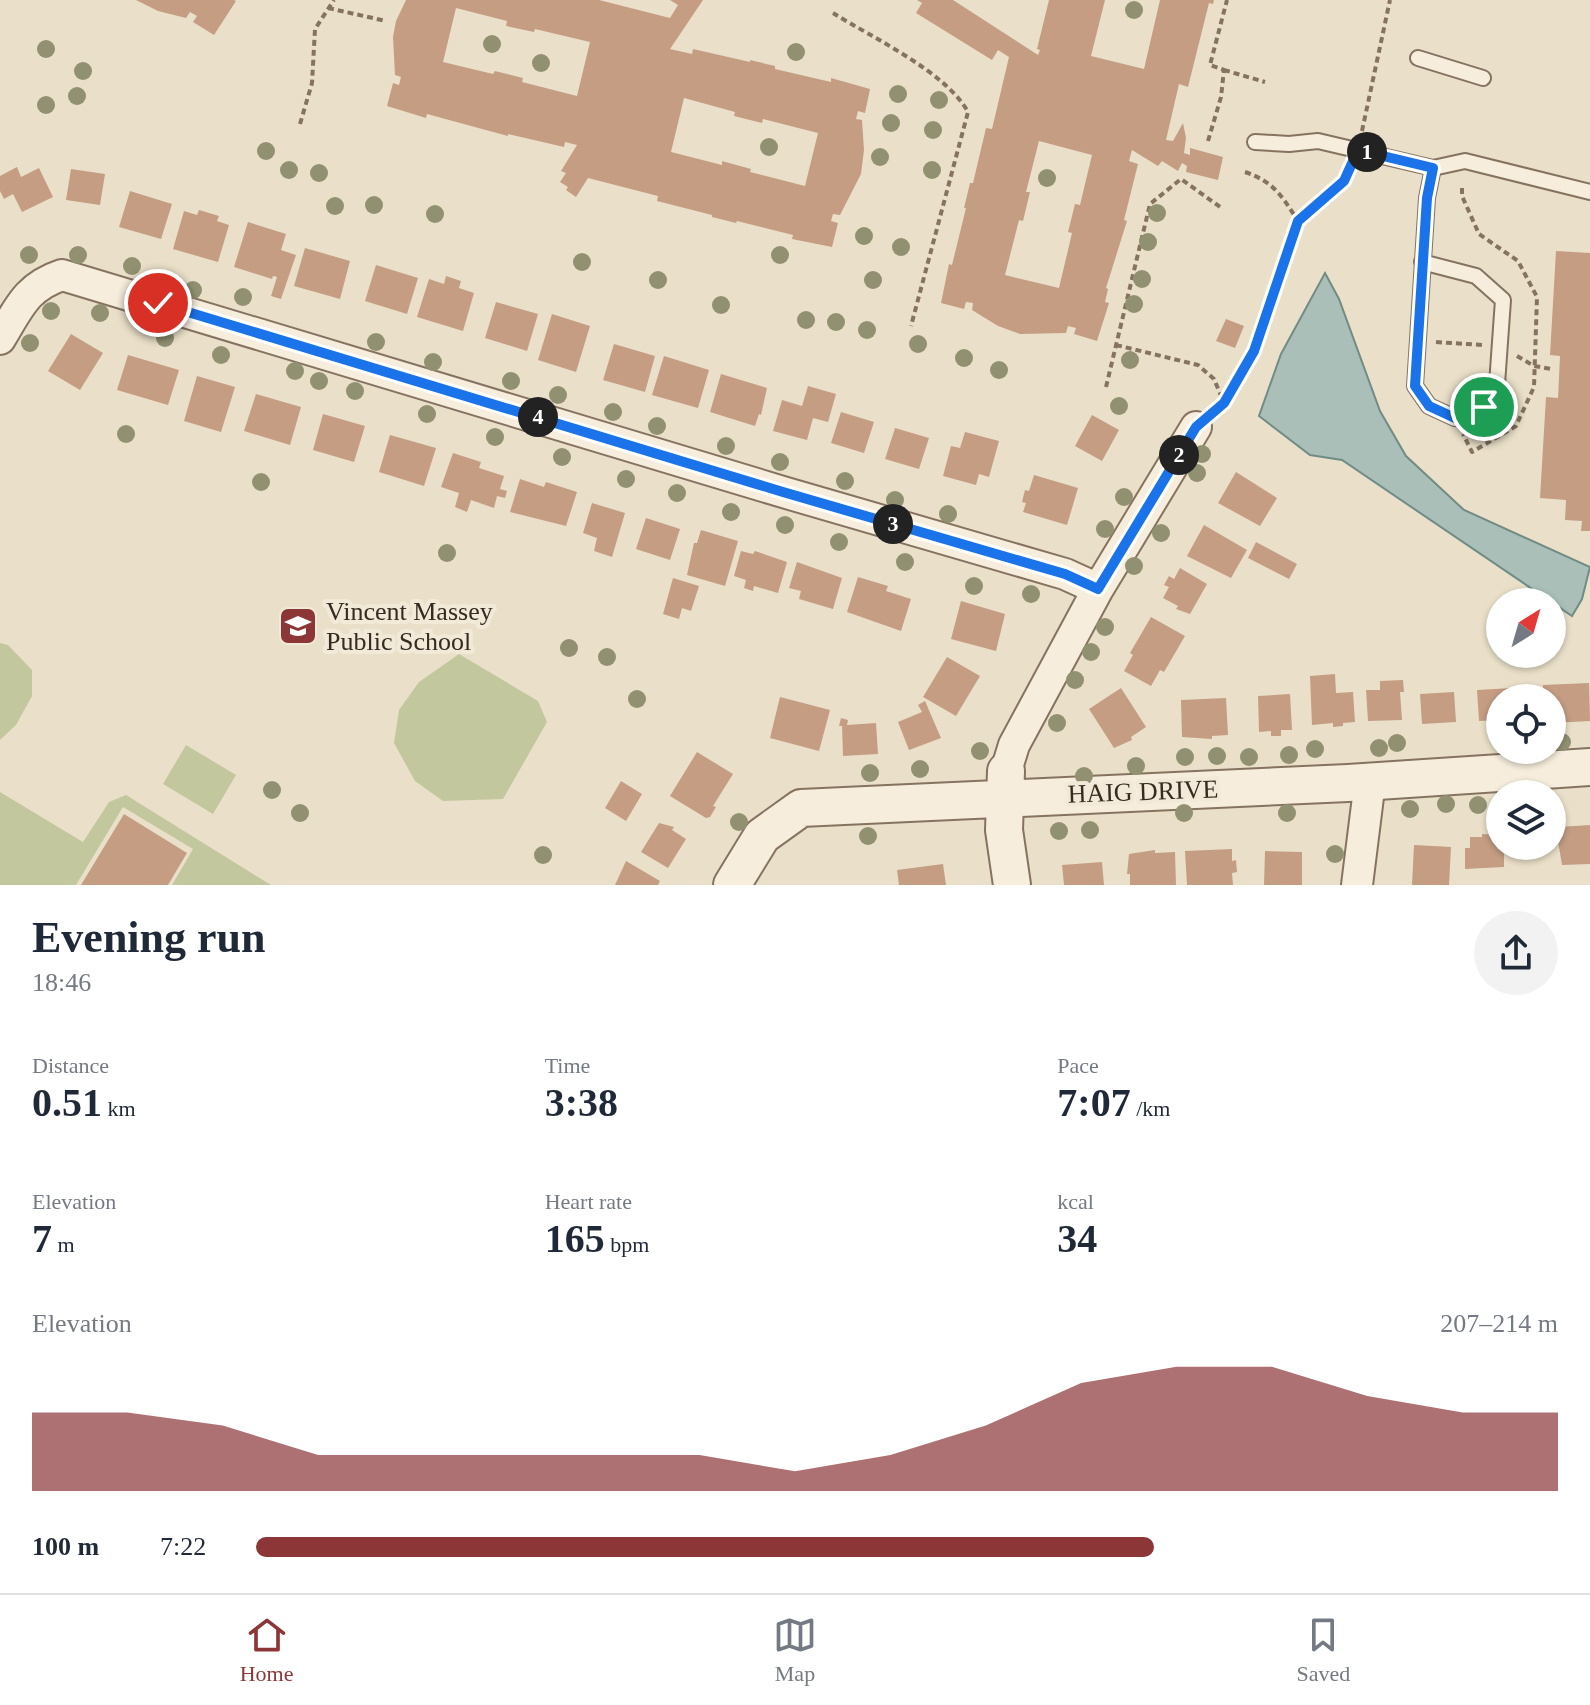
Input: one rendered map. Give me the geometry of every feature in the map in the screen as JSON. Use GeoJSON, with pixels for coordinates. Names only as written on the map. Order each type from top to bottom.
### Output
{"type":"FeatureCollection","features":[{"type":"Feature","properties":{"kind":"street"},"geometry":{"type":"LineString","coordinates":[[0,339],[24,300],[42,282],[62,275],[1065,574],[1098,589]]}},
{"type":"Feature","properties":{"kind":"street"},"geometry":{"type":"LineString","coordinates":[[1012,885],[1004,830],[1005,784],[1014,745],[1098,589],[1196,427]]}},
{"type":"Feature","properties":{"kind":"street","name":"HAIG DRIVE"},"geometry":{"type":"LineString","coordinates":[[732,885],[762,836],[801,808],[1005,784],[1370,781],[1590,767]]}},
{"type":"Feature","properties":{"kind":"street"},"geometry":{"type":"LineString","coordinates":[[1357,885],[1370,781]]}},
{"type":"Feature","properties":{"kind":"lane"},"geometry":{"type":"LineString","coordinates":[[1418,58],[1483,78]]}},
{"type":"Feature","properties":{"kind":"lane"},"geometry":{"type":"LineString","coordinates":[[1255,142],[1289,144],[1318,141],[1433,168],[1465,161],[1590,192]]}},
{"type":"Feature","properties":{"kind":"lane"},"geometry":{"type":"LineString","coordinates":[[1422,262],[1476,276],[1503,300],[1497,384],[1484,407],[1455,418],[1429,406],[1415,386],[1422,262],[1427,198],[1433,168]]}},
{"type":"Feature","properties":{"kind":"path"},"geometry":{"type":"LineString","coordinates":[[300,124],[312,83],[315,29],[334,0]]}},
{"type":"Feature","properties":{"kind":"path"},"geometry":{"type":"LineString","coordinates":[[1227,0],[1210,65],[1265,82]]}},
{"type":"Feature","properties":{"kind":"path"},"geometry":{"type":"LineString","coordinates":[[1196,427],[1224,403],[1254,351],[1298,221],[1344,181],[1358,150],[1390,0]]}},
{"type":"Feature","properties":{"kind":"path"},"geometry":{"type":"LineString","coordinates":[[328,8],[386,21]]}},
{"type":"Feature","properties":{"kind":"path"},"geometry":{"type":"LineString","coordinates":[[833,13],[943,81],[960,98],[968,112],[911,326]]}},
{"type":"Feature","properties":{"kind":"path"},"geometry":{"type":"LineString","coordinates":[[1208,141],[1221,97],[1224,70]]}},
{"type":"Feature","properties":{"kind":"path"},"geometry":{"type":"LineString","coordinates":[[1245,172],[1265,179],[1282,194],[1298,221]]}},
{"type":"Feature","properties":{"kind":"path"},"geometry":{"type":"LineString","coordinates":[[1106,387],[1150,204],[1181,179],[1223,209]]}},
{"type":"Feature","properties":{"kind":"path"},"geometry":{"type":"LineString","coordinates":[[1116,345],[1163,359],[1198,365],[1214,379],[1224,403]]}},
{"type":"Feature","properties":{"kind":"green space"},"geometry":{"type":"Polygon","coordinates":[[[0,643],[8,645],[32,670],[32,696],[16,725],[0,740],[0,643]]]}},
{"type":"Feature","properties":{"kind":"green space"},"geometry":{"type":"Polygon","coordinates":[[[459,654],[538,701],[547,722],[503,799],[443,801],[415,781],[394,743],[399,710],[419,682],[459,654]]]}},
{"type":"Feature","properties":{"kind":"green space"},"geometry":{"type":"Polygon","coordinates":[[[186,745],[236,775],[213,814],[163,784],[186,745]]]}},
{"type":"Feature","properties":{"kind":"green space"},"geometry":{"type":"Polygon","coordinates":[[[0,792],[83,842],[109,802],[126,795],[271,885],[172,885],[193,849],[123,807],[76,885],[0,885],[0,792]]]}},
{"type":"Feature","properties":{"kind":"water"},"geometry":{"type":"Polygon","coordinates":[[[1325,273],[1339,299],[1380,411],[1406,456],[1464,510],[1590,567],[1582,599],[1572,616],[1566,612],[1566,588],[1531,588],[1342,460],[1310,455],[1259,416],[1281,354],[1325,273]]]}},
{"type":"Feature","properties":{"kind":"building"},"geometry":{"type":"Polygon","coordinates":[[[136,0],[236,1],[214,35],[193,22],[197,16],[190,12],[186,18],[158,11],[136,0]]]}},
{"type":"Feature","properties":{"kind":"building"},"geometry":{"type":"Polygon","coordinates":[[[406,0],[599,0],[670,18],[678,5],[670,0],[703,0],[670,49],[692,54],[693,49],[750,60],[775,66],[775,69],[831,82],[831,78],[870,89],[865,113],[858,111],[856,119],[862,120],[864,150],[861,174],[840,215],[833,214],[831,221],[838,223],[832,247],[712,217],[657,201],[658,196],[588,178],[576,197],[560,182],[566,173],[561,171],[577,145],[565,142],[564,147],[508,136],[387,106],[393,83],[399,85],[401,77],[395,75],[393,37],[396,21],[406,0]],[[456,8],[443,62],[523,78],[522,82],[577,96],[590,42],[535,29],[534,32],[506,26],[507,21],[456,8]],[[684,98],[671,152],[722,165],[722,161],[751,169],[750,172],[805,186],[818,133],[763,119],[762,123],[734,116],[735,112],[684,98]]]}},
{"type":"Feature","properties":{"kind":"building"},"geometry":{"type":"Polygon","coordinates":[[[917,0],[953,0],[1038,55],[1049,0],[1105,0],[1091,56],[1144,69],[1160,0],[1214,0],[1213,4],[1209,3],[1188,87],[1179,84],[1166,140],[1173,141],[1183,123],[1186,138],[1184,153],[1190,155],[1190,148],[1223,157],[1218,180],[1186,172],[1187,166],[1182,163],[1178,171],[1162,161],[1158,166],[1132,150],[1129,161],[1138,164],[1124,220],[1127,221],[1106,288],[1105,302],[1109,303],[1097,341],[1074,334],[1076,328],[1068,326],[1066,333],[1020,334],[998,326],[972,310],[973,303],[966,302],[964,309],[941,303],[970,183],[973,183],[986,128],[992,129],[1009,57],[998,50],[992,60],[916,13],[922,3],[917,0]],[[1039,141],[1026,192],[1030,192],[1023,221],[1019,220],[1005,275],[1059,288],[1072,233],[1068,232],[1075,204],[1080,205],[1092,155],[1039,141]]]}},
{"type":"Feature","properties":{"kind":"building"},"geometry":{"type":"Polygon","coordinates":[[[17,167],[21,177],[39,168],[53,197],[22,212],[13,194],[4,199],[0,191],[0,176],[17,167]]]}},
{"type":"Feature","properties":{"kind":"building"},"geometry":{"type":"Polygon","coordinates":[[[71,169],[105,174],[100,205],[66,200],[71,169]]]}},
{"type":"Feature","properties":{"kind":"building"},"geometry":{"type":"Polygon","coordinates":[[[130,191],[172,204],[161,239],[119,227],[130,191]]]}},
{"type":"Feature","properties":{"kind":"building"},"geometry":{"type":"Polygon","coordinates":[[[199,210],[219,216],[217,221],[229,225],[218,262],[173,249],[184,211],[197,215],[199,210]]]}},
{"type":"Feature","properties":{"kind":"building"},"geometry":{"type":"Polygon","coordinates":[[[248,222],[286,234],[281,250],[296,255],[281,299],[271,296],[277,277],[273,276],[272,279],[234,267],[248,222]]]}},
{"type":"Feature","properties":{"kind":"building"},"geometry":{"type":"Polygon","coordinates":[[[305,248],[350,261],[340,299],[294,286],[305,248]]]}},
{"type":"Feature","properties":{"kind":"building"},"geometry":{"type":"Polygon","coordinates":[[[1556,251],[1590,253],[1590,531],[1581,531],[1582,521],[1565,520],[1566,500],[1540,498],[1546,397],[1558,398],[1560,356],[1550,355],[1556,251]]]}},
{"type":"Feature","properties":{"kind":"building"},"geometry":{"type":"Polygon","coordinates":[[[376,265],[418,278],[407,314],[365,301],[376,265]]]}},
{"type":"Feature","properties":{"kind":"building"},"geometry":{"type":"Polygon","coordinates":[[[446,276],[461,281],[459,288],[474,293],[463,331],[417,317],[429,279],[444,284],[446,276]]]}},
{"type":"Feature","properties":{"kind":"building"},"geometry":{"type":"Polygon","coordinates":[[[496,302],[538,314],[527,351],[485,338],[496,302]]]}},
{"type":"Feature","properties":{"kind":"building"},"geometry":{"type":"Polygon","coordinates":[[[552,314],[590,326],[576,372],[538,360],[552,314]]]}},
{"type":"Feature","properties":{"kind":"building"},"geometry":{"type":"Polygon","coordinates":[[[1226,319],[1244,326],[1235,348],[1216,341],[1226,319]]]}},
{"type":"Feature","properties":{"kind":"building"},"geometry":{"type":"Polygon","coordinates":[[[71,334],[103,353],[80,390],[48,371],[71,334]]]}},
{"type":"Feature","properties":{"kind":"building"},"geometry":{"type":"Polygon","coordinates":[[[614,344],[655,356],[645,392],[603,380],[614,344]]]}},
{"type":"Feature","properties":{"kind":"building"},"geometry":{"type":"Polygon","coordinates":[[[128,355],[179,370],[168,405],[117,390],[128,355]]]}},
{"type":"Feature","properties":{"kind":"building"},"geometry":{"type":"Polygon","coordinates":[[[664,356],[709,370],[698,408],[652,395],[664,356]]]}},
{"type":"Feature","properties":{"kind":"building"},"geometry":{"type":"Polygon","coordinates":[[[721,374],[767,388],[761,415],[755,426],[710,412],[721,374]]]}},
{"type":"Feature","properties":{"kind":"building"},"geometry":{"type":"Polygon","coordinates":[[[197,376],[235,387],[221,432],[184,421],[197,376]]]}},
{"type":"Feature","properties":{"kind":"building"},"geometry":{"type":"Polygon","coordinates":[[[808,386],[836,394],[828,422],[813,418],[807,440],[773,431],[782,400],[802,406],[808,386]]]}},
{"type":"Feature","properties":{"kind":"building"},"geometry":{"type":"Polygon","coordinates":[[[256,394],[301,407],[290,445],[244,431],[256,394]]]}},
{"type":"Feature","properties":{"kind":"building"},"geometry":{"type":"Polygon","coordinates":[[[841,412],[874,422],[864,453],[831,443],[841,412]]]}},
{"type":"Feature","properties":{"kind":"building"},"geometry":{"type":"Polygon","coordinates":[[[323,414],[365,426],[354,462],[313,450],[323,414]]]}},
{"type":"Feature","properties":{"kind":"building"},"geometry":{"type":"Polygon","coordinates":[[[1092,415],[1119,430],[1102,461],[1075,446],[1092,415]]]}},
{"type":"Feature","properties":{"kind":"building"},"geometry":{"type":"Polygon","coordinates":[[[895,428],[929,438],[919,469],[885,459],[895,428]]]}},
{"type":"Feature","properties":{"kind":"building"},"geometry":{"type":"Polygon","coordinates":[[[965,432],[999,441],[989,477],[979,474],[976,485],[943,476],[951,446],[960,448],[965,432]]]}},
{"type":"Feature","properties":{"kind":"building"},"geometry":{"type":"Polygon","coordinates":[[[390,435],[436,448],[424,486],[379,472],[390,435]]]}},
{"type":"Feature","properties":{"kind":"building"},"geometry":{"type":"Polygon","coordinates":[[[453,453],[481,462],[479,468],[504,476],[500,489],[507,491],[505,498],[497,496],[494,508],[471,500],[467,512],[455,507],[459,493],[441,487],[453,453]]]}},
{"type":"Feature","properties":{"kind":"building"},"geometry":{"type":"Polygon","coordinates":[[[1236,472],[1277,498],[1260,526],[1218,503],[1236,472]]]}},
{"type":"Feature","properties":{"kind":"building"},"geometry":{"type":"Polygon","coordinates":[[[1034,475],[1078,488],[1067,525],[1023,512],[1025,490],[1029,491],[1034,475]]]}},
{"type":"Feature","properties":{"kind":"building"},"geometry":{"type":"Polygon","coordinates":[[[520,479],[544,487],[546,482],[577,492],[566,526],[510,512],[520,479]]]}},
{"type":"Feature","properties":{"kind":"building"},"geometry":{"type":"Polygon","coordinates":[[[592,503],[625,513],[612,557],[594,551],[597,538],[583,533],[592,503]]]}},
{"type":"Feature","properties":{"kind":"building"},"geometry":{"type":"Polygon","coordinates":[[[646,518],[680,529],[670,560],[636,549],[646,518]]]}},
{"type":"Feature","properties":{"kind":"building"},"geometry":{"type":"Polygon","coordinates":[[[1204,525],[1247,550],[1231,578],[1187,556],[1204,525]]]}},
{"type":"Feature","properties":{"kind":"building"},"geometry":{"type":"Polygon","coordinates":[[[701,530],[738,541],[725,586],[687,575],[694,543],[697,543],[701,530]]]}},
{"type":"Feature","properties":{"kind":"building"},"geometry":{"type":"Polygon","coordinates":[[[1256,542],[1297,564],[1289,579],[1248,558],[1256,542]]]}},
{"type":"Feature","properties":{"kind":"building"},"geometry":{"type":"Polygon","coordinates":[[[741,551],[753,554],[755,551],[787,562],[778,593],[754,586],[753,591],[744,588],[746,580],[734,576],[741,551]]]}},
{"type":"Feature","properties":{"kind":"building"},"geometry":{"type":"Polygon","coordinates":[[[797,562],[842,578],[833,609],[799,599],[801,591],[789,588],[797,562]]]}},
{"type":"Feature","properties":{"kind":"building"},"geometry":{"type":"Polygon","coordinates":[[[1180,568],[1207,584],[1190,614],[1176,609],[1178,606],[1163,598],[1169,587],[1164,585],[1169,576],[1174,579],[1180,568]]]}},
{"type":"Feature","properties":{"kind":"building"},"geometry":{"type":"Polygon","coordinates":[[[858,577],[888,586],[886,591],[911,599],[901,631],[847,612],[858,577]]]}},
{"type":"Feature","properties":{"kind":"building"},"geometry":{"type":"Polygon","coordinates":[[[673,578],[699,586],[691,611],[682,608],[679,619],[663,614],[673,578]]]}},
{"type":"Feature","properties":{"kind":"building"},"geometry":{"type":"Polygon","coordinates":[[[961,601],[1005,614],[996,651],[951,639],[961,601]]]}},
{"type":"Feature","properties":{"kind":"building"},"geometry":{"type":"Polygon","coordinates":[[[1151,617],[1185,636],[1164,672],[1160,670],[1151,686],[1124,671],[1133,655],[1130,653],[1151,617]]]}},
{"type":"Feature","properties":{"kind":"building"},"geometry":{"type":"Polygon","coordinates":[[[947,657],[980,676],[956,716],[923,697],[947,657]]]}},
{"type":"Feature","properties":{"kind":"building"},"geometry":{"type":"Polygon","coordinates":[[[1335,674],[1336,693],[1353,692],[1355,722],[1333,727],[1333,723],[1312,725],[1310,676],[1335,674]]]}},
{"type":"Feature","properties":{"kind":"building"},"geometry":{"type":"Polygon","coordinates":[[[1403,680],[1404,692],[1400,692],[1402,720],[1368,721],[1366,690],[1380,690],[1380,681],[1403,680]]]}},
{"type":"Feature","properties":{"kind":"building"},"geometry":{"type":"Polygon","coordinates":[[[1589,683],[1590,721],[1566,722],[1566,684],[1589,683]]]}},
{"type":"Feature","properties":{"kind":"building"},"geometry":{"type":"Polygon","coordinates":[[[1121,688],[1146,727],[1131,737],[1132,740],[1114,748],[1089,709],[1121,688]]]}},
{"type":"Feature","properties":{"kind":"building"},"geometry":{"type":"Polygon","coordinates":[[[1486,689],[1486,721],[1479,721],[1477,690],[1486,689]]]}},
{"type":"Feature","properties":{"kind":"building"},"geometry":{"type":"Polygon","coordinates":[[[1454,692],[1456,722],[1422,724],[1420,694],[1454,692]]]}},
{"type":"Feature","properties":{"kind":"building"},"geometry":{"type":"Polygon","coordinates":[[[1290,694],[1292,730],[1281,730],[1281,736],[1271,736],[1271,731],[1259,732],[1258,696],[1290,694]]]}},
{"type":"Feature","properties":{"kind":"building"},"geometry":{"type":"Polygon","coordinates":[[[780,697],[830,710],[819,751],[770,738],[780,697]]]}},
{"type":"Feature","properties":{"kind":"building"},"geometry":{"type":"Polygon","coordinates":[[[1226,698],[1228,735],[1212,736],[1212,739],[1182,737],[1181,700],[1226,698]]]}},
{"type":"Feature","properties":{"kind":"building"},"geometry":{"type":"Polygon","coordinates":[[[925,701],[941,738],[909,750],[898,722],[922,712],[918,705],[925,701]]]}},
{"type":"Feature","properties":{"kind":"building"},"geometry":{"type":"Polygon","coordinates":[[[841,718],[848,720],[847,725],[876,723],[878,754],[843,756],[842,726],[839,726],[841,718]]]}},
{"type":"Feature","properties":{"kind":"building"},"geometry":{"type":"Polygon","coordinates":[[[697,752],[733,774],[713,806],[716,807],[710,817],[706,818],[670,796],[697,752]]]}},
{"type":"Feature","properties":{"kind":"building"},"geometry":{"type":"Polygon","coordinates":[[[621,781],[642,794],[626,821],[605,808],[621,781]]]}},
{"type":"Feature","properties":{"kind":"building"},"geometry":{"type":"Polygon","coordinates":[[[124,814],[187,853],[168,885],[81,885],[124,814]]]}},
{"type":"Feature","properties":{"kind":"building"},"geometry":{"type":"Polygon","coordinates":[[[659,823],[674,827],[672,830],[686,839],[668,868],[641,852],[659,823]]]}},
{"type":"Feature","properties":{"kind":"building"},"geometry":{"type":"Polygon","coordinates":[[[1590,825],[1590,864],[1562,865],[1561,860],[1566,860],[1566,827],[1590,825]]]}},
{"type":"Feature","properties":{"kind":"building"},"geometry":{"type":"Polygon","coordinates":[[[1482,834],[1486,834],[1486,860],[1504,860],[1504,867],[1465,869],[1465,848],[1470,848],[1470,837],[1482,837],[1482,834]]]}},
{"type":"Feature","properties":{"kind":"building"},"geometry":{"type":"Polygon","coordinates":[[[1414,845],[1451,847],[1449,885],[1412,885],[1414,845]]]}},
{"type":"Feature","properties":{"kind":"building"},"geometry":{"type":"Polygon","coordinates":[[[1232,849],[1232,861],[1236,860],[1237,872],[1232,873],[1233,885],[1187,885],[1185,851],[1232,849]]]}},
{"type":"Feature","properties":{"kind":"building"},"geometry":{"type":"Polygon","coordinates":[[[1155,850],[1155,853],[1175,852],[1176,885],[1130,885],[1130,874],[1127,874],[1129,854],[1155,850]]]}},
{"type":"Feature","properties":{"kind":"building"},"geometry":{"type":"Polygon","coordinates":[[[1265,851],[1302,852],[1302,885],[1264,885],[1265,851]]]}},
{"type":"Feature","properties":{"kind":"building"},"geometry":{"type":"Polygon","coordinates":[[[626,861],[660,881],[658,885],[615,885],[626,861]]]}},
{"type":"Feature","properties":{"kind":"building"},"geometry":{"type":"Polygon","coordinates":[[[1102,862],[1104,885],[1064,885],[1062,865],[1102,862]]]}},
{"type":"Feature","properties":{"kind":"building"},"geometry":{"type":"Polygon","coordinates":[[[943,864],[946,885],[899,885],[897,870],[943,864]]]}},
{"type":"Feature","properties":{"kind":"place","name":"Vincent Massey Public School"},"geometry":{"type":"Point","coordinates":[298,626]}},
{"type":"Feature","properties":{"kind":"route"},"geometry":{"type":"LineString","coordinates":[[158,303],[1065,574],[1098,589],[1196,427],[1224,403],[1254,351],[1298,221],[1344,181],[1358,150],[1433,168],[1427,198],[1415,386],[1429,406],[1455,418],[1484,407]]}}]}
